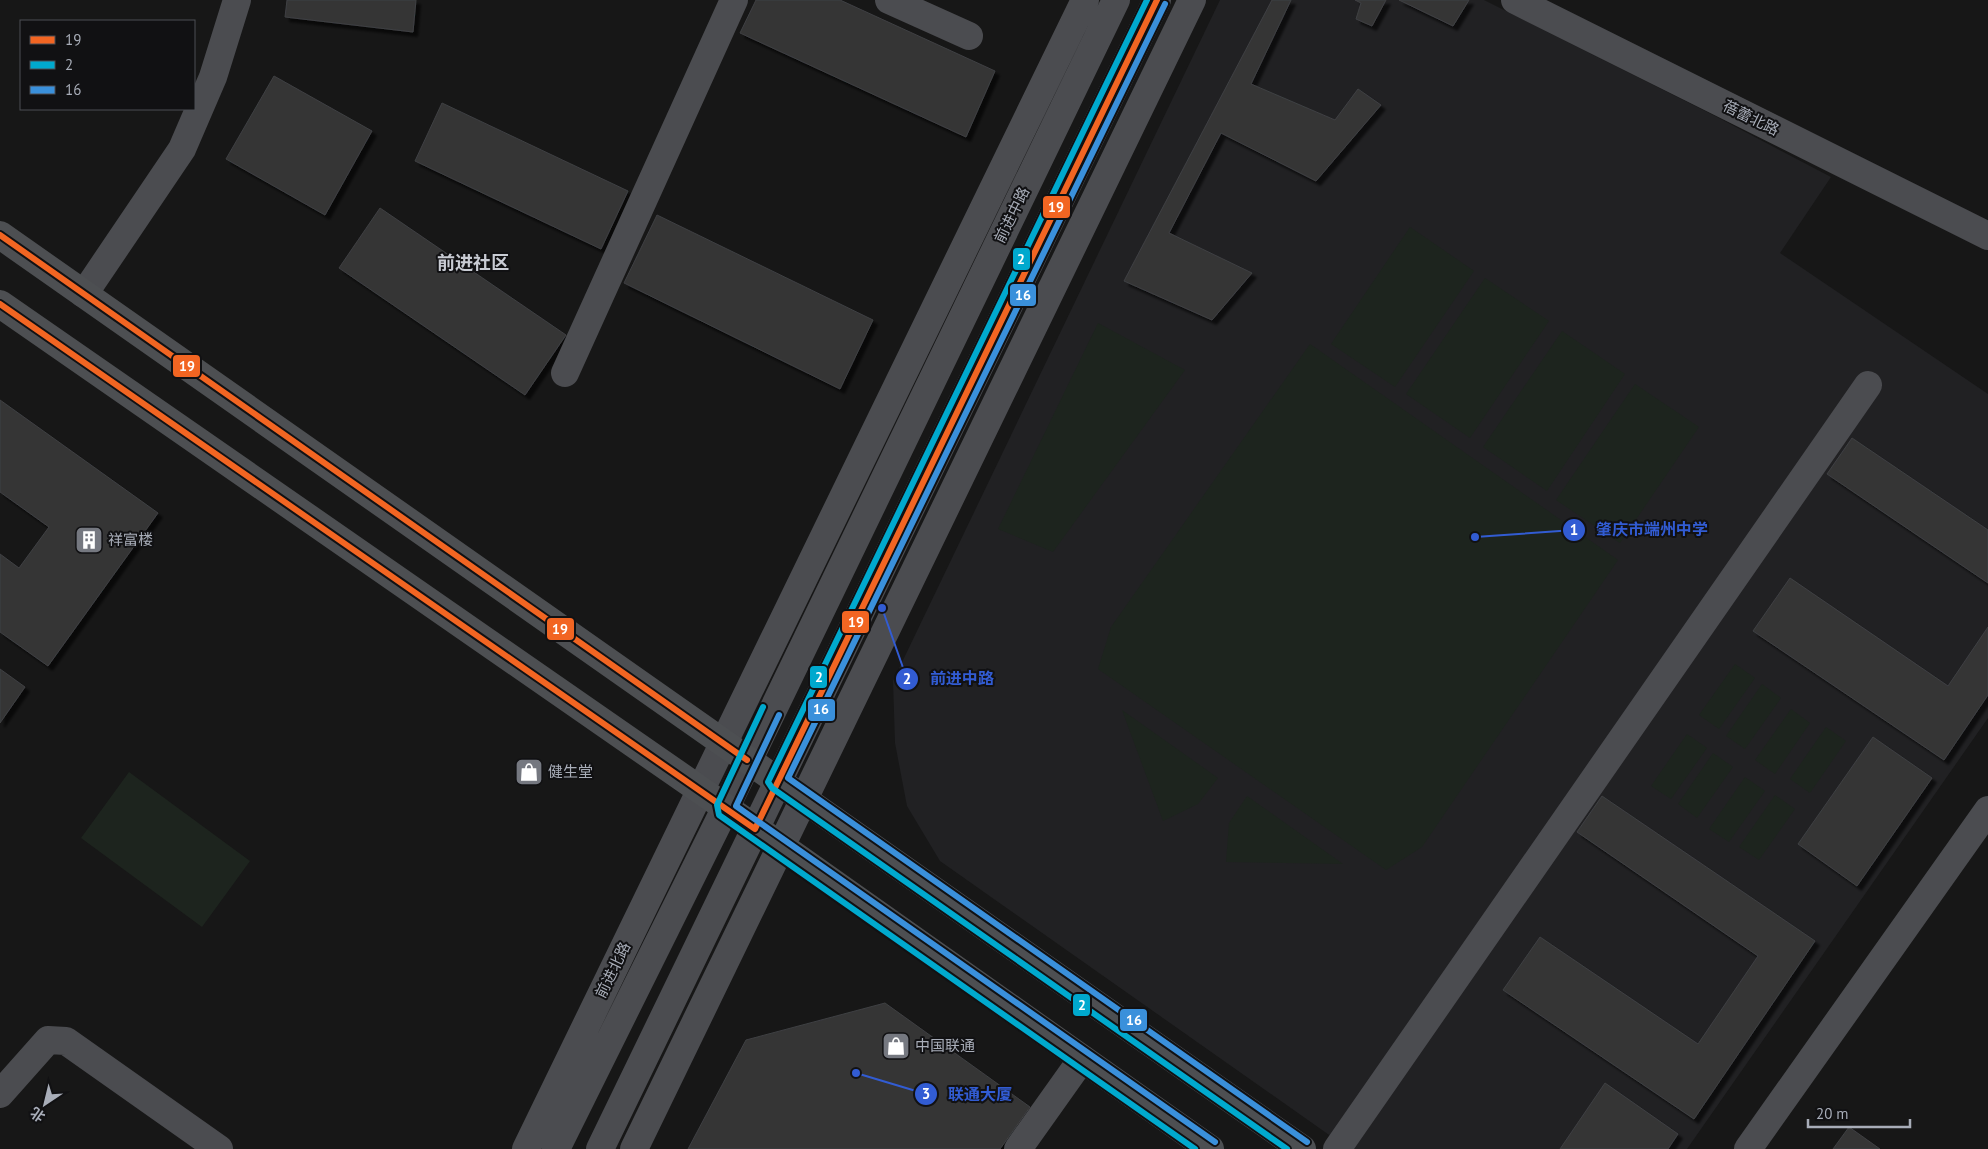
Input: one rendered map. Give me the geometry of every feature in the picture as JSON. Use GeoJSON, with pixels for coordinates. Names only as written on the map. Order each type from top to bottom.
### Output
{"type":"FeatureCollection","features":[{"type":"Feature","properties":{"kind":"main road"},"geometry":{"type":"LineString","coordinates":[[0,236],[1302,1149]]}},
{"type":"Feature","properties":{"kind":"main road"},"geometry":{"type":"LineString","coordinates":[[0,304],[700,792],[781,846],[1210,1149]]}},
{"type":"Feature","properties":{"kind":"street"},"geometry":{"type":"LineString","coordinates":[[84,294],[182,149],[213,77],[237,0]]}},
{"type":"Feature","properties":{"kind":"street"},"geometry":{"type":"LineString","coordinates":[[565,373],[734,0]]}},
{"type":"Feature","properties":{"kind":"street"},"geometry":{"type":"LineString","coordinates":[[889,0],[969,36]]}},
{"type":"Feature","properties":{"kind":"street","name":"前进中路"},"geometry":{"type":"LineString","coordinates":[[700,792],[1085,0]]}},
{"type":"Feature","properties":{"kind":"street","name":"前进中路"},"geometry":{"type":"LineString","coordinates":[[725,809],[747,760],[1116,0]]}},
{"type":"Feature","properties":{"kind":"street"},"geometry":{"type":"LineString","coordinates":[[600,1149],[1157,0]]}},
{"type":"Feature","properties":{"kind":"street"},"geometry":{"type":"LineString","coordinates":[[634,1149],[1192,0]]}},
{"type":"Feature","properties":{"kind":"street","name":"蓓蕾北路"},"geometry":{"type":"LineString","coordinates":[[1514,0],[1988,236]]}},
{"type":"Feature","properties":{"kind":"street"},"geometry":{"type":"LineString","coordinates":[[1337,1149],[1868,385]]}},
{"type":"Feature","properties":{"kind":"street","name":"前进北路"},"geometry":{"type":"LineString","coordinates":[[526,1149],[700,792]]}},
{"type":"Feature","properties":{"kind":"street","name":"前进北路"},"geometry":{"type":"LineString","coordinates":[[556,1149],[660,936],[725,809]]}},
{"type":"Feature","properties":{"kind":"street"},"geometry":{"type":"LineString","coordinates":[[1748,1149],[1988,810]]}},
{"type":"Feature","properties":{"kind":"street"},"geometry":{"type":"LineString","coordinates":[[0,1094],[48,1040],[66,1041],[219,1149]]}},
{"type":"Feature","properties":{"kind":"street"},"geometry":{"type":"LineString","coordinates":[[1018,1149],[1082,1059]]}},
{"type":"Feature","properties":{"kind":"shaded area"},"geometry":{"type":"Polygon","coordinates":[[[1220,0],[1484,0],[1715,116],[1831,177],[1780,253],[1988,394],[1988,718],[1687,1149],[1349,1149],[940,861],[907,806],[895,743],[893,681],[1220,0]]]}},
{"type":"Feature","properties":{"kind":"shaded area"},"geometry":{"type":"Polygon","coordinates":[[[1410,227],[1474,271],[1395,387],[1331,344],[1410,227]]]}},
{"type":"Feature","properties":{"kind":"shaded area"},"geometry":{"type":"Polygon","coordinates":[[[1485,278],[1549,321],[1470,438],[1406,394],[1485,278]]]}},
{"type":"Feature","properties":{"kind":"shaded area"},"geometry":{"type":"Polygon","coordinates":[[[1098,323],[1185,370],[1053,552],[998,529],[1098,323]]]}},
{"type":"Feature","properties":{"kind":"shaded area"},"geometry":{"type":"Polygon","coordinates":[[[1562,331],[1625,374],[1547,491],[1483,447],[1562,331]]]}},
{"type":"Feature","properties":{"kind":"shaded area"},"geometry":{"type":"Polygon","coordinates":[[[1310,344],[1618,560],[1422,847],[1386,870],[1098,669],[1111,627],[1310,344]]]}},
{"type":"Feature","properties":{"kind":"shaded area"},"geometry":{"type":"Polygon","coordinates":[[[1635,384],[1699,427],[1620,543],[1556,500],[1635,384]]]}},
{"type":"Feature","properties":{"kind":"shaded area"},"geometry":{"type":"Polygon","coordinates":[[[1735,664],[1755,678],[1719,729],[1699,715],[1735,664]]]}},
{"type":"Feature","properties":{"kind":"shaded area"},"geometry":{"type":"Polygon","coordinates":[[[1762,684],[1781,698],[1745,749],[1726,736],[1762,684]]]}},
{"type":"Feature","properties":{"kind":"shaded area"},"geometry":{"type":"Polygon","coordinates":[[[1791,709],[1810,723],[1775,774],[1755,760],[1791,709]]]}},
{"type":"Feature","properties":{"kind":"shaded area"},"geometry":{"type":"Polygon","coordinates":[[[1122,710],[1218,778],[1198,804],[1163,821],[1122,710]]]}},
{"type":"Feature","properties":{"kind":"shaded area"},"geometry":{"type":"Polygon","coordinates":[[[1826,727],[1846,741],[1810,793],[1790,779],[1826,727]]]}},
{"type":"Feature","properties":{"kind":"shaded area"},"geometry":{"type":"Polygon","coordinates":[[[1687,734],[1707,748],[1671,799],[1651,786],[1687,734]]]}},
{"type":"Feature","properties":{"kind":"shaded area"},"geometry":{"type":"Polygon","coordinates":[[[1713,753],[1733,767],[1697,818],[1678,804],[1713,753]]]}},
{"type":"Feature","properties":{"kind":"shaded area"},"geometry":{"type":"Polygon","coordinates":[[[129,772],[250,861],[202,927],[81,838],[129,772]]]}},
{"type":"Feature","properties":{"kind":"shaded area"},"geometry":{"type":"Polygon","coordinates":[[[1745,777],[1765,791],[1729,842],[1709,829],[1745,777]]]}},
{"type":"Feature","properties":{"kind":"shaded area"},"geometry":{"type":"Polygon","coordinates":[[[1775,795],[1795,809],[1759,860],[1739,847],[1775,795]]]}},
{"type":"Feature","properties":{"kind":"shaded area"},"geometry":{"type":"Polygon","coordinates":[[[1247,796],[1343,864],[1226,862],[1229,823],[1247,796]]]}},
{"type":"Feature","properties":{"kind":"building"},"geometry":{"type":"Polygon","coordinates":[[[287,0],[416,0],[413,32],[285,17],[287,0]]]}},
{"type":"Feature","properties":{"kind":"building"},"geometry":{"type":"Polygon","coordinates":[[[756,0],[840,0],[995,71],[966,137],[740,33],[756,0]]]}},
{"type":"Feature","properties":{"kind":"building"},"geometry":{"type":"Polygon","coordinates":[[[1272,0],[1291,0],[1251,84],[1335,120],[1358,89],[1381,105],[1316,181],[1221,133],[1169,233],[1252,273],[1212,320],[1124,281],[1272,0]]]}},
{"type":"Feature","properties":{"kind":"building"},"geometry":{"type":"Polygon","coordinates":[[[1355,0],[1386,0],[1372,26],[1356,19],[1361,3],[1355,0]]]}},
{"type":"Feature","properties":{"kind":"building"},"geometry":{"type":"Polygon","coordinates":[[[1399,0],[1469,0],[1453,26],[1399,0]]]}},
{"type":"Feature","properties":{"kind":"building"},"geometry":{"type":"Polygon","coordinates":[[[274,76],[372,131],[325,215],[226,159],[274,76]]]}},
{"type":"Feature","properties":{"kind":"building"},"geometry":{"type":"Polygon","coordinates":[[[442,103],[628,191],[601,249],[415,161],[442,103]]]}},
{"type":"Feature","properties":{"kind":"building"},"geometry":{"type":"Polygon","coordinates":[[[380,208],[566,335],[525,395],[339,268],[380,208]]]}},
{"type":"Feature","properties":{"kind":"building"},"geometry":{"type":"Polygon","coordinates":[[[657,215],[873,320],[840,389],[624,283],[657,215]]]}},
{"type":"Feature","properties":{"kind":"building","name":"祥富楼"},"geometry":{"type":"Polygon","coordinates":[[[0,400],[158,513],[48,666],[0,632],[0,554],[19,568],[49,527],[0,492],[0,400]]]}},
{"type":"Feature","properties":{"kind":"building"},"geometry":{"type":"Polygon","coordinates":[[[1852,438],[1988,530],[1988,583],[1827,474],[1852,438]]]}},
{"type":"Feature","properties":{"kind":"building"},"geometry":{"type":"Polygon","coordinates":[[[1790,578],[1948,686],[1988,627],[1988,695],[1944,760],[1753,631],[1790,578]]]}},
{"type":"Feature","properties":{"kind":"building"},"geometry":{"type":"Polygon","coordinates":[[[0,669],[25,687],[0,723],[0,669]]]}},
{"type":"Feature","properties":{"kind":"building"},"geometry":{"type":"Polygon","coordinates":[[[1873,737],[1932,778],[1857,886],[1798,844],[1873,737]]]}},
{"type":"Feature","properties":{"kind":"building"},"geometry":{"type":"Polygon","coordinates":[[[1602,796],[1815,941],[1694,1119],[1503,990],[1540,937],[1698,1044],[1758,956],[1577,832],[1602,796]]]}},
{"type":"Feature","properties":{"kind":"building"},"geometry":{"type":"Polygon","coordinates":[[[885,1003],[1030,1107],[1000,1149],[688,1149],[746,1040],[885,1003]]]}},
{"type":"Feature","properties":{"kind":"building"},"geometry":{"type":"Polygon","coordinates":[[[1605,1083],[1678,1134],[1668,1149],[1560,1149],[1605,1083]]]}},
{"type":"Feature","properties":{"kind":"building"},"geometry":{"type":"Polygon","coordinates":[[[1849,1127],[1880,1149],[1833,1149],[1849,1127]]]}},
{"type":"Feature","properties":{"kind":"transit line","name":"2"},"geometry":{"type":"LineString","coordinates":[[1147,0],[768,782],[772,788],[1287,1149]]}},
{"type":"Feature","properties":{"kind":"transit line","name":"19"},"geometry":{"type":"LineString","coordinates":[[755,829],[1157,0]]}},
{"type":"Feature","properties":{"kind":"transit line","name":"16"},"geometry":{"type":"LineString","coordinates":[[1165,4],[788,778],[1307,1142]]}},
{"type":"Feature","properties":{"kind":"transit line","name":"19"},"geometry":{"type":"LineString","coordinates":[[0,235],[747,760]]}},
{"type":"Feature","properties":{"kind":"transit line","name":"19"},"geometry":{"type":"LineString","coordinates":[[0,304],[755,829]]}},
{"type":"Feature","properties":{"kind":"transit line","name":"2"},"geometry":{"type":"LineString","coordinates":[[763,707],[717,805],[719,815],[1195,1149]]}},
{"type":"Feature","properties":{"kind":"transit line","name":"16"},"geometry":{"type":"LineString","coordinates":[[779,715],[736,806],[1215,1142]]}},
{"type":"Feature","properties":{"kind":"place","name":"肇庆市端州中学"},"geometry":{"type":"Point","coordinates":[1475,537]}},
{"type":"Feature","properties":{"kind":"place","name":"祥富楼"},"geometry":{"type":"Point","coordinates":[89,540]}},
{"type":"Feature","properties":{"kind":"place","name":"前进中路"},"geometry":{"type":"Point","coordinates":[882,608]}},
{"type":"Feature","properties":{"kind":"place","name":"健生堂"},"geometry":{"type":"Point","coordinates":[529,772]}},
{"type":"Feature","properties":{"kind":"place","name":"中国联通"},"geometry":{"type":"Point","coordinates":[896,1046]}},
{"type":"Feature","properties":{"kind":"place","name":"联通大厦"},"geometry":{"type":"Point","coordinates":[856,1073]}},
{"type":"Feature","properties":{"kind":"district","name":"前进社区"},"geometry":{"type":"Point","coordinates":[473,263]}}]}
